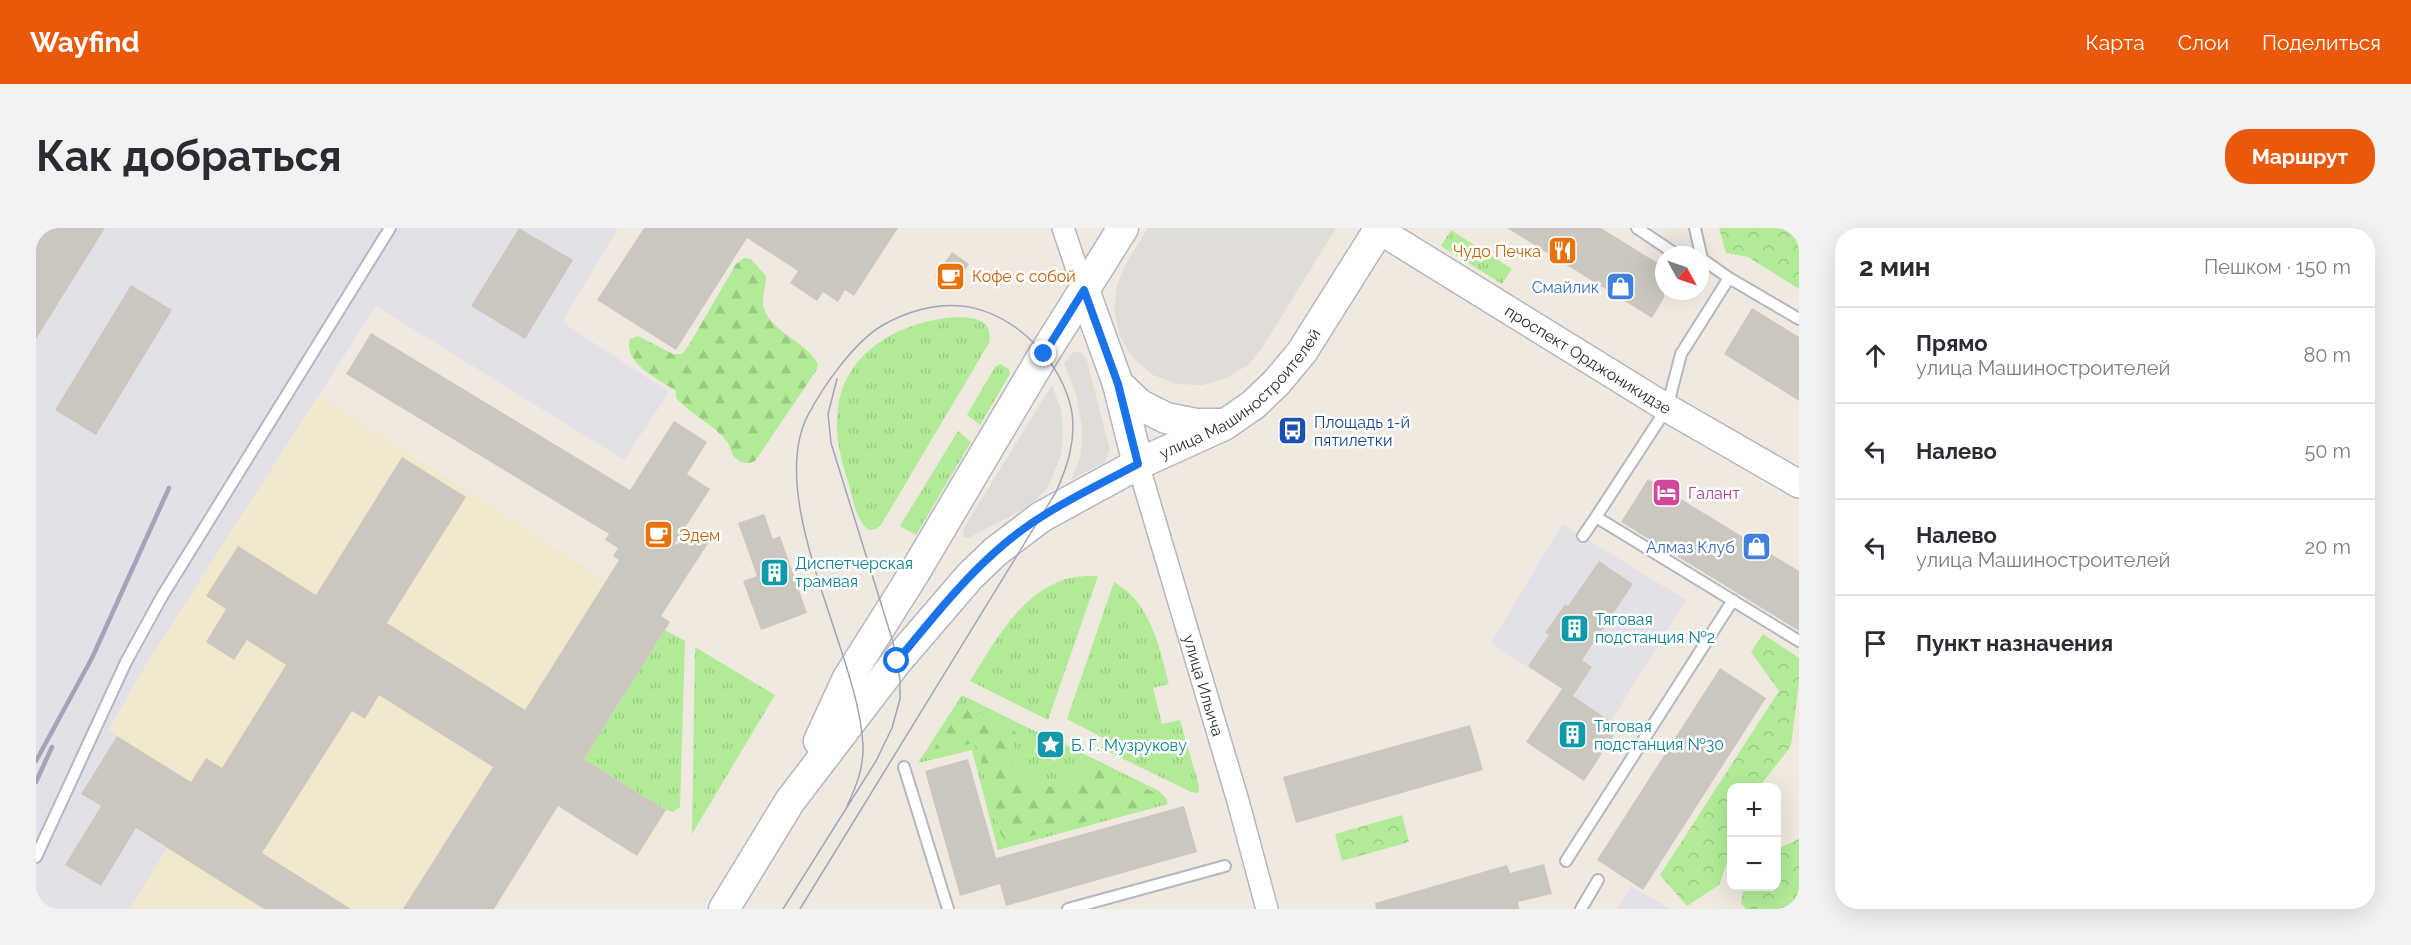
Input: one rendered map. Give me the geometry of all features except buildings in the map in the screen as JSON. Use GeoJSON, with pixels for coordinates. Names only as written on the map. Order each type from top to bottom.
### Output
{"type":"FeatureCollection","features":[{"type":"Feature","properties":{"kind":"main road","name":"улица Машиностроителей"},"geometry":{"type":"LineString","coordinates":[[790,801],[848,678],[1123,228]]}},
{"type":"Feature","properties":{"kind":"main road","name":"улица Машиностроителей"},"geometry":{"type":"LineString","coordinates":[[724,909],[790,801],[897,661],[947,601],[995,552],[1041,517],[1138,464],[1224,424],[1253,405],[1277,382],[1302,352],[1380,229]]}},
{"type":"Feature","properties":{"kind":"main road"},"geometry":{"type":"LineString","coordinates":[[1084,290],[1118,384],[1138,464]]}},
{"type":"Feature","properties":{"kind":"main road"},"geometry":{"type":"LineString","coordinates":[[1118,384],[1140,405],[1166,418],[1196,424],[1224,424]]}},
{"type":"Feature","properties":{"kind":"street"},"geometry":{"type":"LineString","coordinates":[[1063,228],[1084,290]]}},
{"type":"Feature","properties":{"kind":"street","name":"проспект Орджоникидзе"},"geometry":{"type":"LineString","coordinates":[[1380,229],[1667,408],[1799,484]]}},
{"type":"Feature","properties":{"kind":"street","name":"улица Ильича"},"geometry":{"type":"LineString","coordinates":[[1138,464],[1268,909]]}},
{"type":"Feature","properties":{"kind":"lane"},"geometry":{"type":"LineString","coordinates":[[36,857],[121,671],[161,598],[390,228]]}},
{"type":"Feature","properties":{"kind":"lane"},"geometry":{"type":"LineString","coordinates":[[1637,228],[1664,246]]}},
{"type":"Feature","properties":{"kind":"lane"},"geometry":{"type":"LineString","coordinates":[[1695,228],[1698,246]]}},
{"type":"Feature","properties":{"kind":"lane"},"geometry":{"type":"LineString","coordinates":[[1709,264],[1799,319]]}},
{"type":"Feature","properties":{"kind":"lane"},"geometry":{"type":"LineString","coordinates":[[1583,536],[1667,408],[1681,354],[1729,278]]}},
{"type":"Feature","properties":{"kind":"lane"},"geometry":{"type":"LineString","coordinates":[[1596,517],[1799,641]]}},
{"type":"Feature","properties":{"kind":"lane"},"geometry":{"type":"LineString","coordinates":[[1566,861],[1733,600]]}},
{"type":"Feature","properties":{"kind":"lane"},"geometry":{"type":"LineString","coordinates":[[904,767],[948,909]]}},
{"type":"Feature","properties":{"kind":"lane"},"geometry":{"type":"LineString","coordinates":[[1068,909],[1225,866]]}},
{"type":"Feature","properties":{"kind":"lane"},"geometry":{"type":"LineString","coordinates":[[1581,909],[1598,880]]}},
{"type":"Feature","properties":{"kind":"shaded area"},"geometry":{"type":"Polygon","coordinates":[[[36,228],[618,228],[562,322],[669,392],[624,460],[376,306],[147,663],[109,729],[117,736],[81,794],[167,848],[130,909],[36,909],[36,228]]]}},
{"type":"Feature","properties":{"kind":"shaded area"},"geometry":{"type":"Polygon","coordinates":[[[1148,228],[1336,228],[1264,345],[1249,364],[1227,378],[1203,385],[1177,384],[1153,375],[1133,358],[1120,336],[1114,311],[1117,285],[1127,262],[1148,228]]]}},
{"type":"Feature","properties":{"kind":"shaded area"},"geometry":{"type":"Polygon","coordinates":[[[1074,351],[1082,353],[1087,361],[1110,450],[1105,462],[1071,480],[1080,457],[1082,443],[1082,427],[1076,394],[1064,364],[1074,351]]]}},
{"type":"Feature","properties":{"kind":"shaded area"},"geometry":{"type":"Polygon","coordinates":[[[1052,385],[1061,410],[1063,433],[1061,455],[1048,487],[1029,506],[969,538],[964,537],[964,528],[1052,385]]]}},
{"type":"Feature","properties":{"kind":"shaded area"},"geometry":{"type":"Polygon","coordinates":[[[319,395],[670,622],[584,758],[666,810],[656,826],[660,830],[651,844],[646,842],[637,856],[558,806],[494,909],[130,909],[167,848],[81,794],[117,736],[109,730],[147,663],[319,395]]]}},
{"type":"Feature","properties":{"kind":"shaded area"},"geometry":{"type":"Polygon","coordinates":[[[1562,524],[1686,600],[1611,721],[1619,727],[1584,781],[1526,742],[1562,689],[1491,643],[1562,524]]]}},
{"type":"Feature","properties":{"kind":"shaded area"},"geometry":{"type":"Polygon","coordinates":[[[1631,886],[1671,909],[1617,909],[1631,886]]]}},
{"type":"Feature","properties":{"kind":"green space"},"geometry":{"type":"Polygon","coordinates":[[[1719,228],[1799,228],[1799,289],[1748,257],[1726,253],[1719,228]]]}},
{"type":"Feature","properties":{"kind":"green space"},"geometry":{"type":"Polygon","coordinates":[[[1451,230],[1512,269],[1502,284],[1441,246],[1451,230]]]}},
{"type":"Feature","properties":{"kind":"green space"},"geometry":{"type":"Polygon","coordinates":[[[744,258],[751,259],[766,276],[763,305],[766,314],[779,329],[805,349],[818,364],[816,371],[755,461],[748,463],[741,462],[735,457],[722,436],[676,398],[676,391],[644,370],[632,356],[629,348],[630,339],[638,336],[673,354],[682,354],[736,264],[744,258]]]}},
{"type":"Feature","properties":{"kind":"green space"},"geometry":{"type":"Polygon","coordinates":[[[956,317],[976,319],[985,324],[990,335],[989,343],[881,525],[869,530],[861,521],[856,509],[839,447],[837,418],[843,387],[852,369],[880,342],[916,325],[956,317]]]}},
{"type":"Feature","properties":{"kind":"green space"},"geometry":{"type":"Polygon","coordinates":[[[1000,364],[1009,369],[1010,374],[980,425],[967,415],[995,367],[1000,364]]]}},
{"type":"Feature","properties":{"kind":"green space"},"geometry":{"type":"Polygon","coordinates":[[[958,431],[971,442],[916,535],[900,526],[958,431]]]}},
{"type":"Feature","properties":{"kind":"green space"},"geometry":{"type":"Polygon","coordinates":[[[1098,576],[1048,720],[970,681],[1007,624],[1030,600],[1061,581],[1098,576]]]}},
{"type":"Feature","properties":{"kind":"green space"},"geometry":{"type":"Polygon","coordinates":[[[1114,582],[1137,601],[1152,627],[1169,684],[1153,688],[1162,724],[1180,720],[1199,786],[1198,793],[1191,792],[1101,748],[1105,739],[1067,719],[1114,582]]]}},
{"type":"Feature","properties":{"kind":"green space"},"geometry":{"type":"Polygon","coordinates":[[[665,630],[685,641],[680,807],[673,812],[666,810],[584,759],[665,630]]]}},
{"type":"Feature","properties":{"kind":"green space"},"geometry":{"type":"Polygon","coordinates":[[[1763,634],[1799,658],[1799,682],[1791,746],[1762,783],[1727,783],[1727,862],[1719,885],[1687,906],[1660,875],[1779,691],[1751,652],[1763,634]]]}},
{"type":"Feature","properties":{"kind":"green space"},"geometry":{"type":"Polygon","coordinates":[[[695,647],[775,695],[692,834],[695,647]]]}},
{"type":"Feature","properties":{"kind":"green space"},"geometry":{"type":"Polygon","coordinates":[[[962,695],[1043,735],[1034,751],[1055,761],[1064,744],[1159,791],[1168,804],[998,850],[972,750],[918,763],[962,695]]]}},
{"type":"Feature","properties":{"kind":"green space"},"geometry":{"type":"Polygon","coordinates":[[[964,706],[1011,728],[1016,733],[1012,761],[1018,770],[1031,780],[1055,788],[1063,788],[1073,783],[1089,768],[1098,765],[1156,794],[1158,800],[1156,803],[1011,841],[1004,839],[977,746],[972,743],[931,754],[958,710],[964,706]]]}},
{"type":"Feature","properties":{"kind":"green space"},"geometry":{"type":"Polygon","coordinates":[[[1402,815],[1409,842],[1342,861],[1335,834],[1402,815]]]}},
{"type":"Feature","properties":{"kind":"green space"},"geometry":{"type":"Polygon","coordinates":[[[1799,839],[1799,909],[1746,909],[1741,903],[1743,891],[1781,891],[1781,847],[1799,839]]]}},
{"type":"Feature","properties":{"kind":"tram line"},"geometry":{"type":"LineString","coordinates":[[800,909],[1056,492],[1067,464],[1073,434],[1072,413],[1067,394],[1058,375],[1033,342],[1000,318],[981,310],[952,305],[931,307],[901,316],[872,333],[851,353],[822,391],[808,415],[798,450],[797,490],[805,533],[858,708],[863,745],[862,761],[859,777],[847,806]]}},
{"type":"Feature","properties":{"kind":"tram line"},"geometry":{"type":"LineString","coordinates":[[783,909],[876,761],[892,728],[900,699],[900,680],[893,642],[831,443],[828,414],[837,379]]}},
{"type":"Feature","properties":{"kind":"railway"},"geometry":{"type":"LineString","coordinates":[[36,761],[92,658],[169,488]]}},
{"type":"Feature","properties":{"kind":"railway"},"geometry":{"type":"LineString","coordinates":[[36,782],[52,747]]}},
{"type":"Feature","properties":{"kind":"place","name":"Чудо Печка"},"geometry":{"type":"Point","coordinates":[1562,251]}},
{"type":"Feature","properties":{"kind":"place","name":"Кофе с собой"},"geometry":{"type":"Point","coordinates":[951,276]}},
{"type":"Feature","properties":{"kind":"place","name":"Смайлик"},"geometry":{"type":"Point","coordinates":[1620,287]}},
{"type":"Feature","properties":{"kind":"place","name":"Площадь 1-й пятилетки"},"geometry":{"type":"Point","coordinates":[1293,431]}},
{"type":"Feature","properties":{"kind":"place","name":"Галант"},"geometry":{"type":"Point","coordinates":[1667,493]}},
{"type":"Feature","properties":{"kind":"place","name":"Эдем"},"geometry":{"type":"Point","coordinates":[658,535]}},
{"type":"Feature","properties":{"kind":"place","name":"Алмаз Клуб"},"geometry":{"type":"Point","coordinates":[1756,547]}},
{"type":"Feature","properties":{"kind":"place","name":"Диспетчерская трамвая"},"geometry":{"type":"Point","coordinates":[774,572]}},
{"type":"Feature","properties":{"kind":"place","name":"Тяговая подстанция №2"},"geometry":{"type":"Point","coordinates":[1574,628]}},
{"type":"Feature","properties":{"kind":"place","name":"Тяговая подстанция №30"},"geometry":{"type":"Point","coordinates":[1573,735]}},
{"type":"Feature","properties":{"kind":"place","name":"Б. Г. Музрукову"},"geometry":{"type":"Point","coordinates":[1050,745]}},
{"type":"Feature","properties":{"kind":"route"},"geometry":{"type":"LineString","coordinates":[[897,661],[970,576],[1017,534],[1041,517],[1138,464],[1118,384],[1084,290],[1044,354]]}}]}
